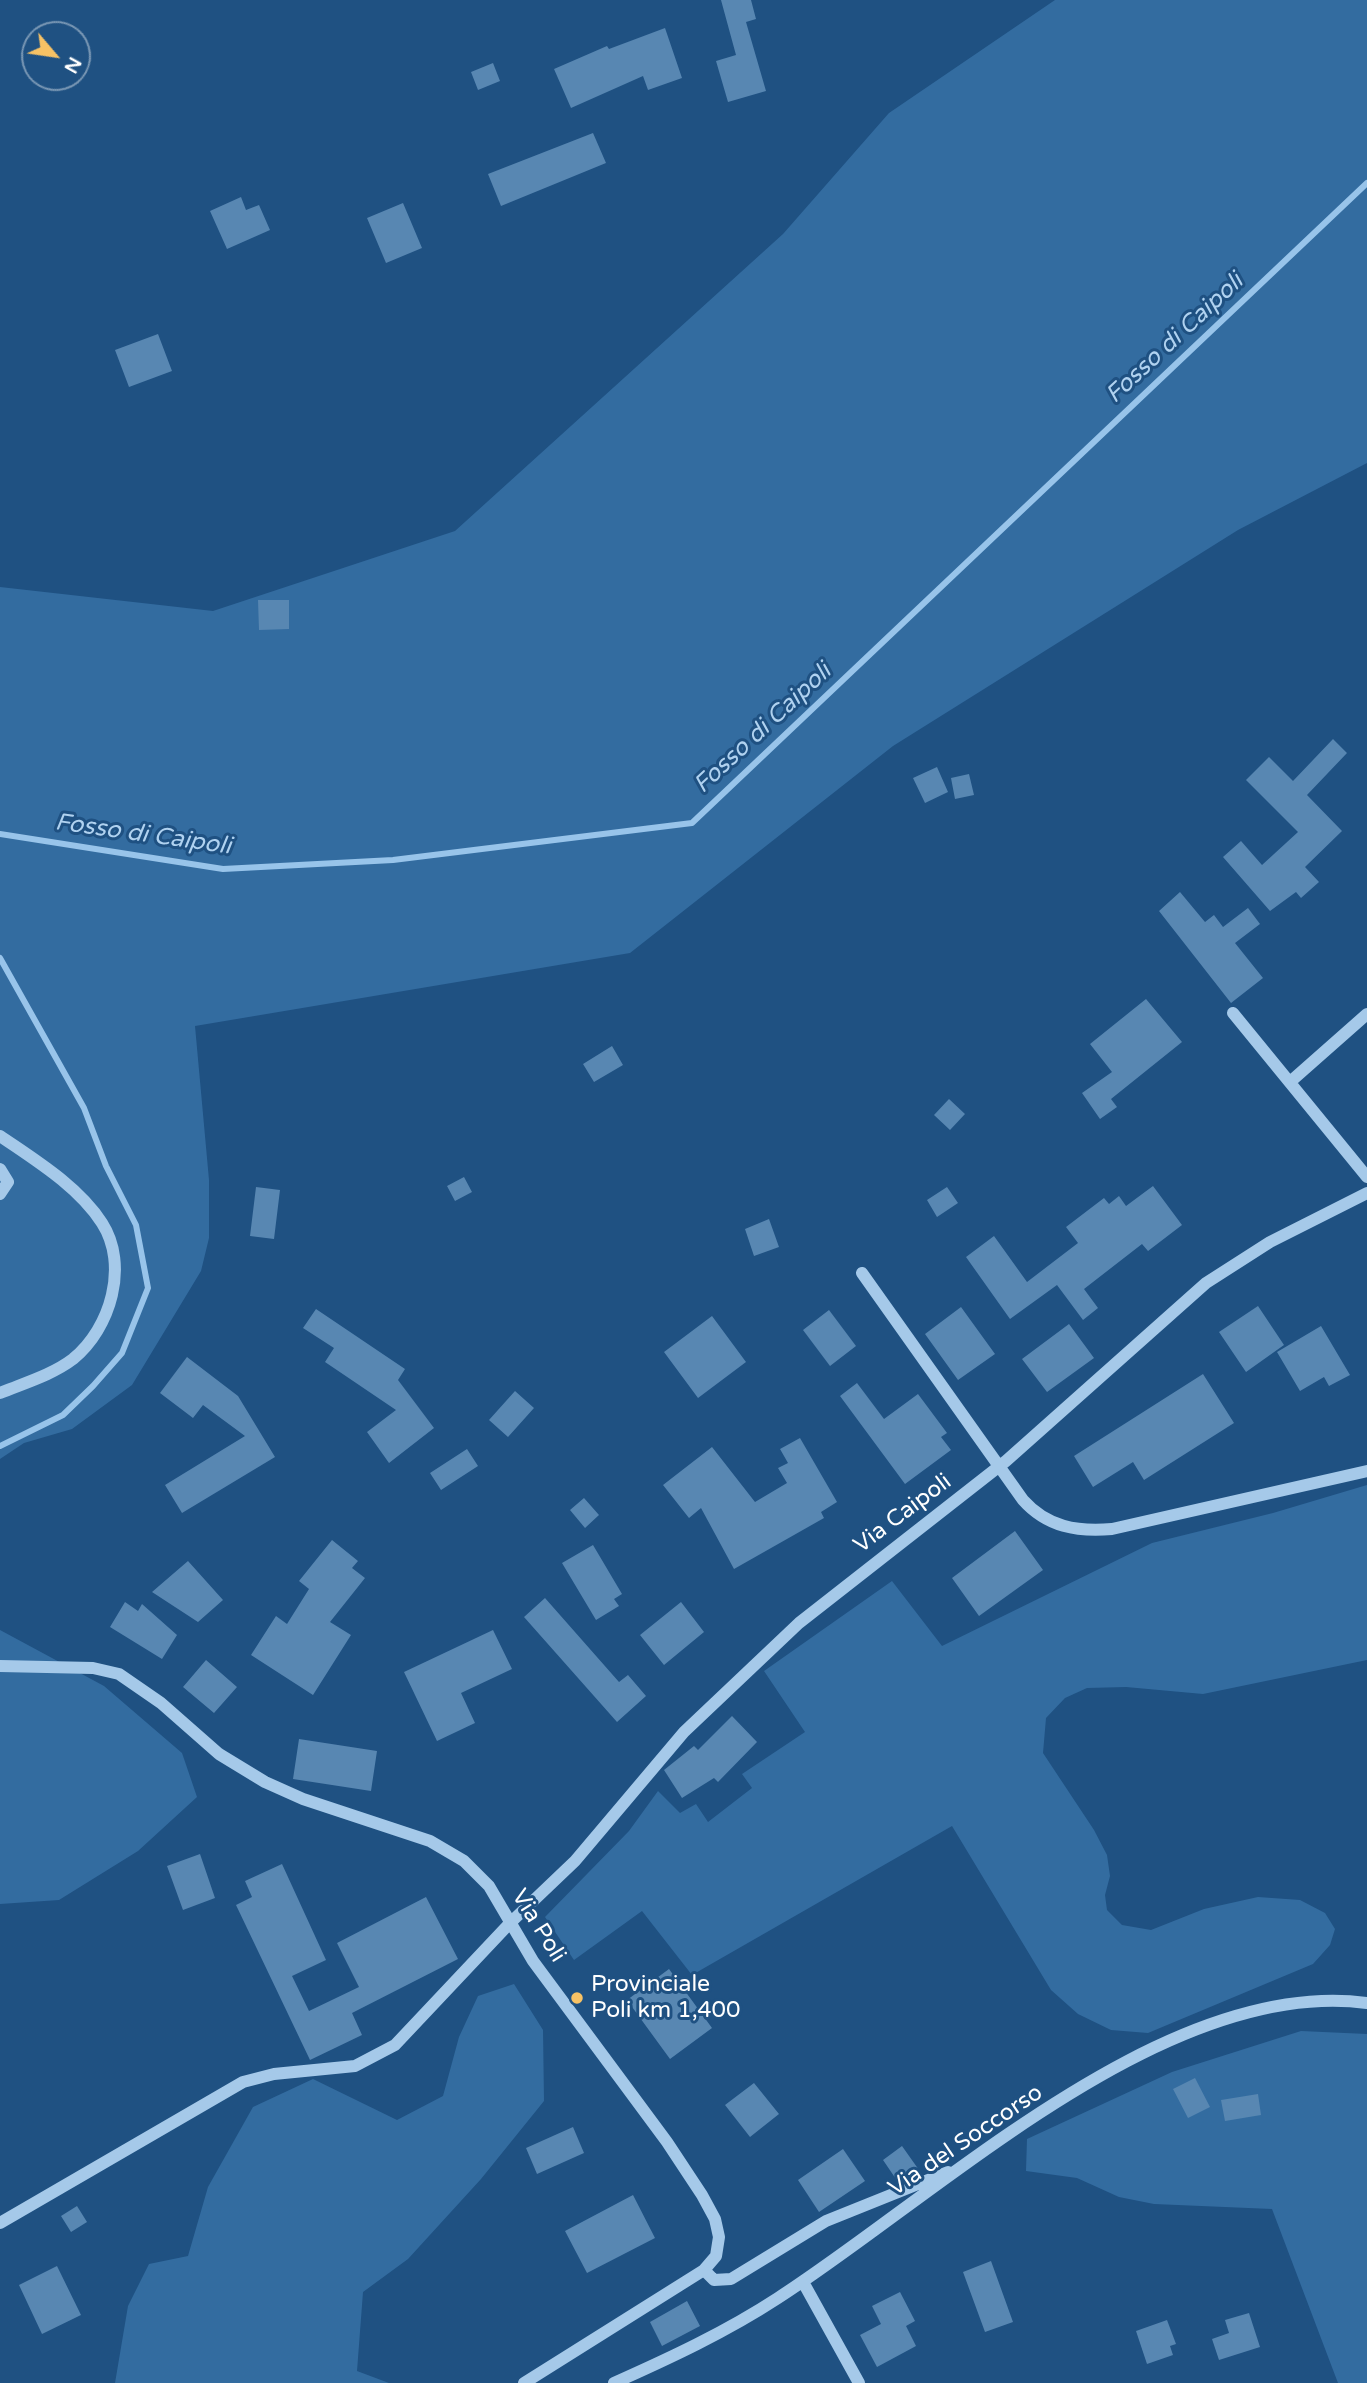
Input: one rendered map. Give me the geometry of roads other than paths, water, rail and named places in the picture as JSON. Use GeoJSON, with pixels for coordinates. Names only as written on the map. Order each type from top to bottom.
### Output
{"type":"FeatureCollection","features":[{"type":"Feature","properties":{"kind":"street"},"geometry":{"type":"LineString","coordinates":[[1233,1013],[1367,1177]]}},
{"type":"Feature","properties":{"kind":"street"},"geometry":{"type":"LineString","coordinates":[[1290,1082],[1367,1014]]}},
{"type":"Feature","properties":{"kind":"street"},"geometry":{"type":"LineString","coordinates":[[0,1136],[60,1180],[93,1210],[110,1239],[115,1267],[115,1280],[106,1314],[82,1351],[57,1369],[0,1394]]}},
{"type":"Feature","properties":{"kind":"street"},"geometry":{"type":"LineString","coordinates":[[0,1169],[8,1182],[0,1194]]}},
{"type":"Feature","properties":{"kind":"street","name":"Via Caipoli"},"geometry":{"type":"LineString","coordinates":[[0,2223],[243,2082],[280,2073],[348,2068],[379,2056],[412,2030],[510,1923],[575,1861],[675,1742],[758,1658],[836,1592],[999,1467],[1165,1317],[1216,1276],[1278,1237],[1367,1193]]}},
{"type":"Feature","properties":{"kind":"street"},"geometry":{"type":"LineString","coordinates":[[862,1273],[1023,1500],[1040,1516],[1053,1523],[1083,1531],[1124,1527],[1367,1471]]}},
{"type":"Feature","properties":{"kind":"street","name":"Via Poli"},"geometry":{"type":"LineString","coordinates":[[0,1666],[93,1668],[119,1674],[162,1703],[219,1754],[265,1782],[303,1798],[430,1841],[452,1852],[484,1879],[533,1961],[667,2141],[715,2219],[719,2246],[716,2256],[704,2270]]}},
{"type":"Feature","properties":{"kind":"street","name":"Via del Soccorso"},"geometry":{"type":"LineString","coordinates":[[614,2383],[723,2331],[803,2282],[962,2167],[1107,2073],[1177,2038],[1227,2020],[1289,2003],[1319,2000],[1367,2003]]}},
{"type":"Feature","properties":{"kind":"street"},"geometry":{"type":"LineString","coordinates":[[524,2383],[704,2270],[714,2280],[731,2279],[825,2221],[962,2167]]}},
{"type":"Feature","properties":{"kind":"street"},"geometry":{"type":"LineString","coordinates":[[803,2282],[859,2383]]}},
{"type":"Feature","properties":{"kind":"waterway","name":"Fosso di Caipoli"},"geometry":{"type":"LineString","coordinates":[[0,834],[223,869],[393,860],[692,823],[1367,183]]}},
{"type":"Feature","properties":{"kind":"waterway","name":"Fosso di Caipoli"},"geometry":{"type":"LineString","coordinates":[[0,958],[84,1108],[106,1166],[136,1225],[148,1288],[122,1353],[93,1386],[63,1415],[0,1446]]}},
{"type":"Feature","properties":{"kind":"place","name":"Provinciale Poli km 1,400"},"geometry":{"type":"Point","coordinates":[577,1998]}}]}
